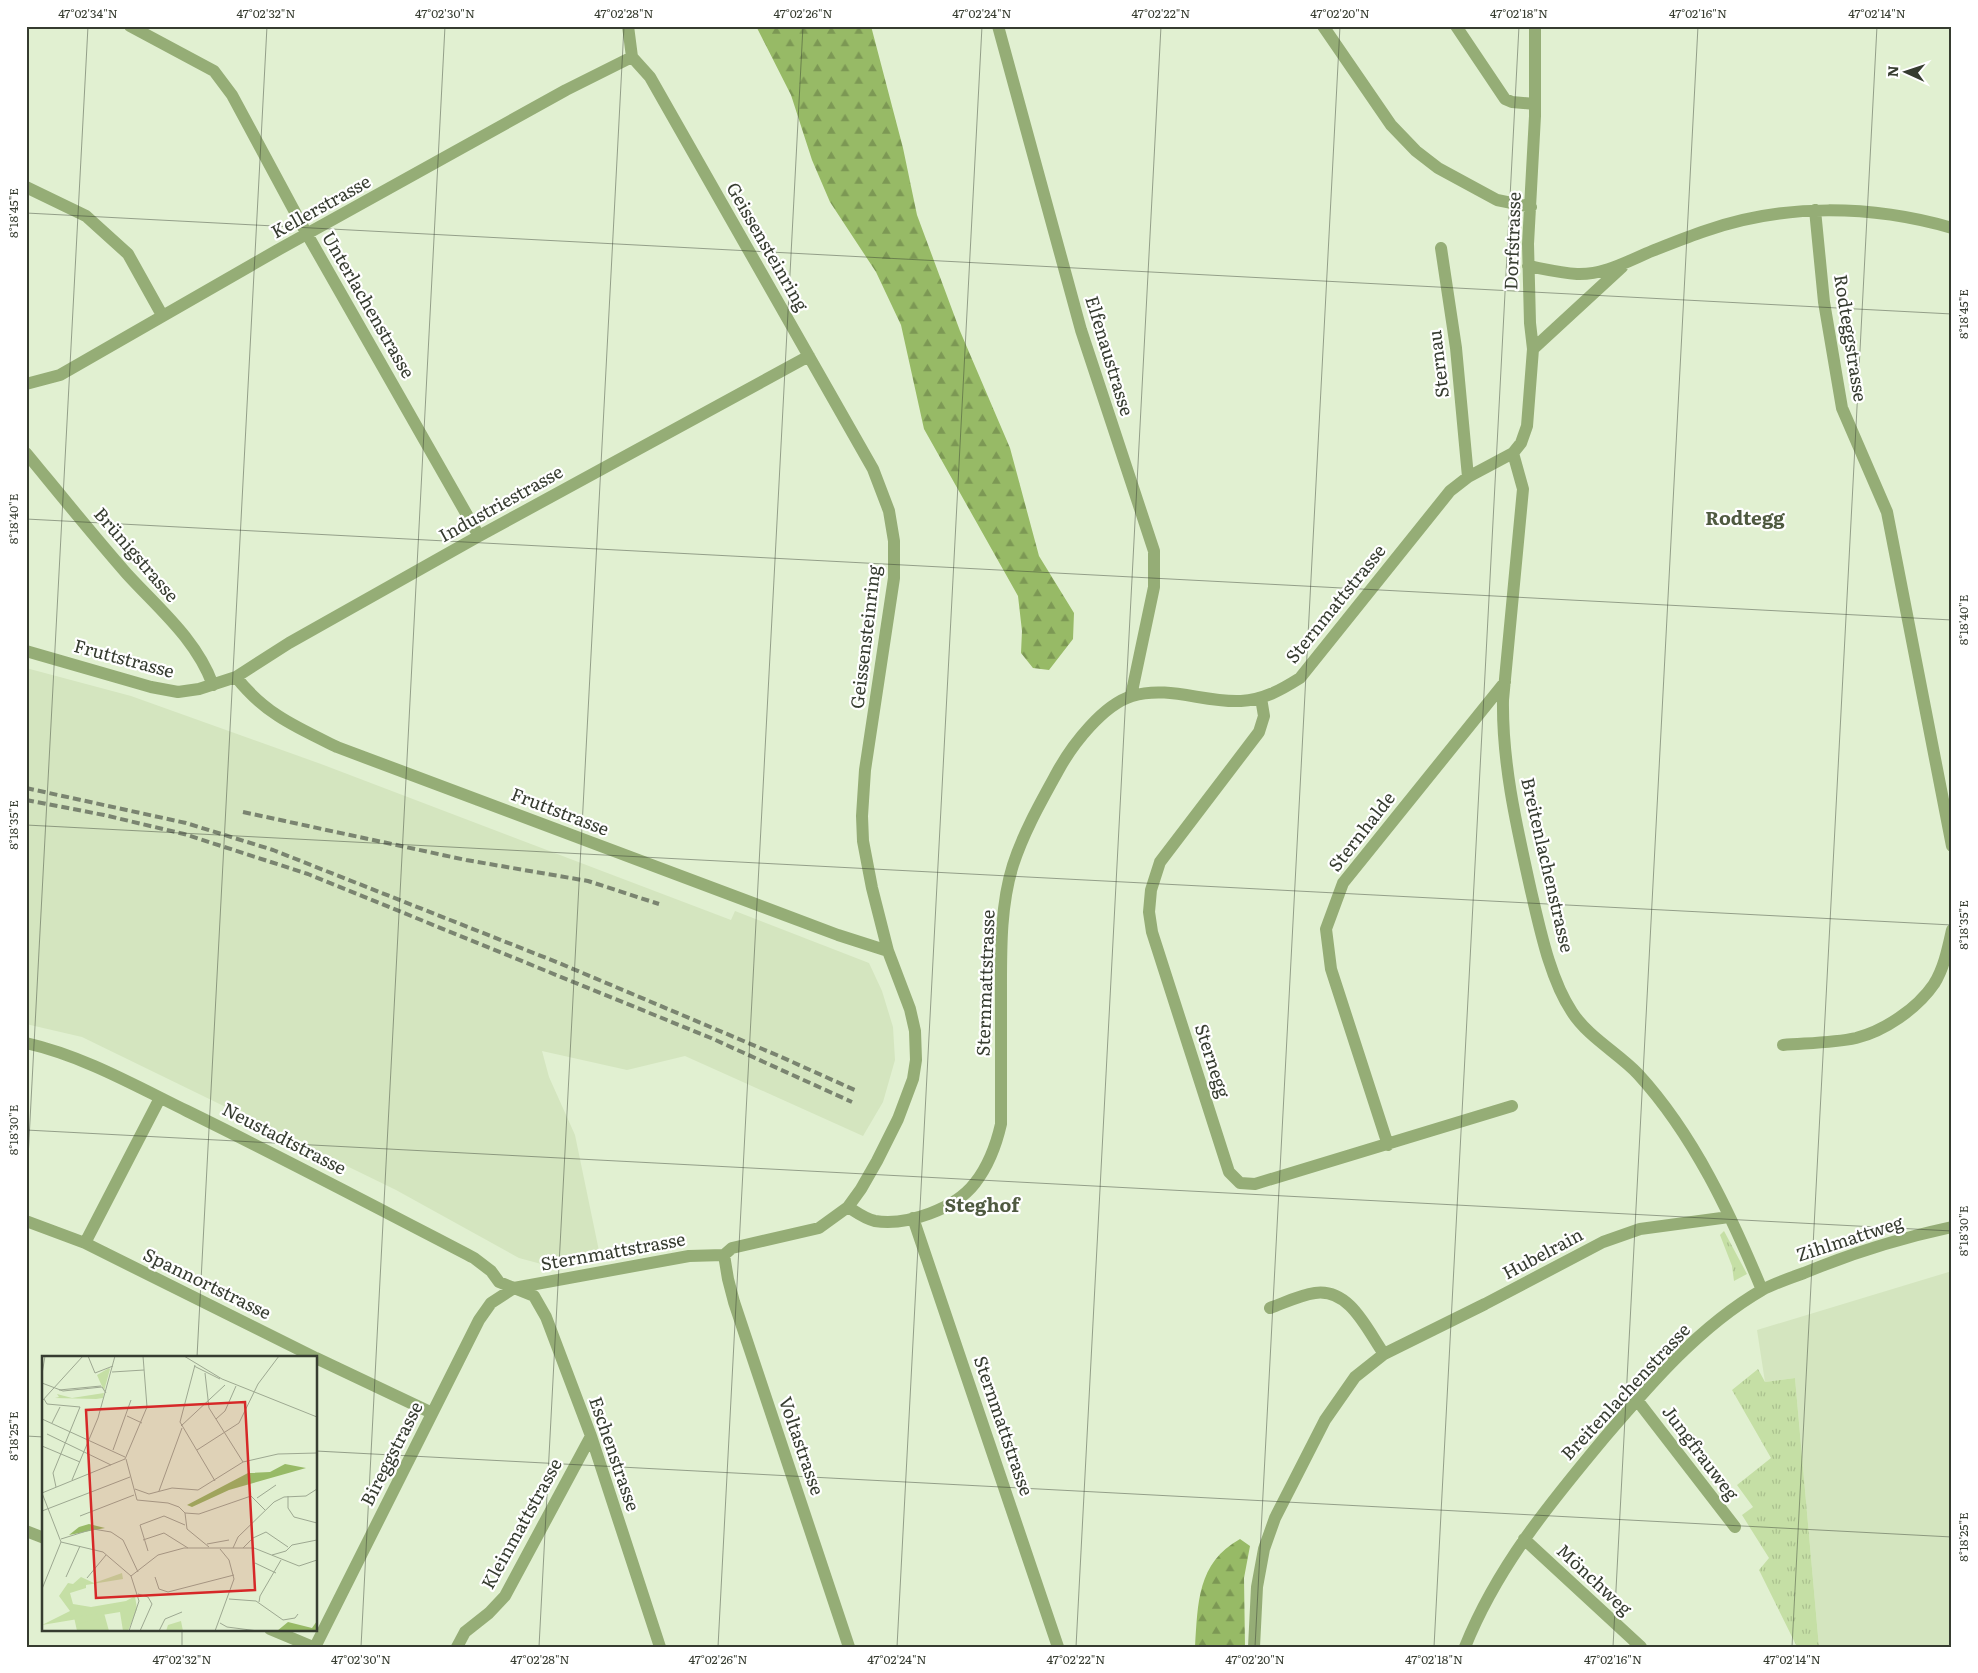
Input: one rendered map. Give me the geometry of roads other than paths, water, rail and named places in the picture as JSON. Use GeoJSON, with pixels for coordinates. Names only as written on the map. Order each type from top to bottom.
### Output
{"type":"FeatureCollection","features":[{"type":"Feature","properties":{"kind":"street","name":"Unterlachenstrasse"},"geometry":{"type":"LineString","coordinates":[[130,26],[214,71],[232,95],[307,234],[478,536]]}},
{"type":"Feature","properties":{"kind":"street"},"geometry":{"type":"LineString","coordinates":[[628,26],[632,57]]}},
{"type":"Feature","properties":{"kind":"street","name":"Elfenaustrasse"},"geometry":{"type":"LineString","coordinates":[[998,26],[1081,330],[1154,551],[1154,587],[1131,696]]}},
{"type":"Feature","properties":{"kind":"street"},"geometry":{"type":"LineString","coordinates":[[1322,26],[1391,125],[1416,151],[1438,168],[1496,200],[1531,208]]}},
{"type":"Feature","properties":{"kind":"street"},"geometry":{"type":"LineString","coordinates":[[1456,26],[1505,99],[1512,102],[1535,104]]}},
{"type":"Feature","properties":{"kind":"street","name":"Dorfstrasse"},"geometry":{"type":"LineString","coordinates":[[1512,453],[1521,444],[1527,426],[1533,349],[1528,266],[1535,104],[1535,26]]}},
{"type":"Feature","properties":{"kind":"street","name":"Kellerstrasse"},"geometry":{"type":"LineString","coordinates":[[26,384],[60,375],[162,315],[566,90],[632,57]]}},
{"type":"Feature","properties":{"kind":"street","name":"Geissensteinring"},"geometry":{"type":"LineString","coordinates":[[632,57],[650,77],[873,469],[888,511],[894,541],[890,612],[865,770],[862,816],[863,840],[872,888],[888,951],[910,1009],[915,1031],[916,1060],[913,1079],[905,1103],[877,1161],[848,1207]]}},
{"type":"Feature","properties":{"kind":"street"},"geometry":{"type":"LineString","coordinates":[[26,187],[86,216],[128,254],[162,315]]}},
{"type":"Feature","properties":{"kind":"street"},"geometry":{"type":"LineString","coordinates":[[1528,266],[1577,274],[1624,265],[1650,252],[1706,230],[1761,216],[1815,210],[1857,210],[1895,215],[1952,228]]}},
{"type":"Feature","properties":{"kind":"street","name":"Rodteggstrasse"},"geometry":{"type":"LineString","coordinates":[[1815,210],[1824,302],[1842,408],[1887,512],[1952,846]]}},
{"type":"Feature","properties":{"kind":"street","name":"Sternau"},"geometry":{"type":"LineString","coordinates":[[1441,248],[1456,348],[1468,476]]}},
{"type":"Feature","properties":{"kind":"street"},"geometry":{"type":"LineString","coordinates":[[1533,349],[1624,265]]}},
{"type":"Feature","properties":{"kind":"street","name":"Industriestrasse"},"geometry":{"type":"LineString","coordinates":[[213,685],[236,677],[289,643],[478,536],[809,356]]}},
{"type":"Feature","properties":{"kind":"street","name":"Brünigstrasse"},"geometry":{"type":"LineString","coordinates":[[26,453],[127,573],[192,643],[202,659],[213,685]]}},
{"type":"Feature","properties":{"kind":"street","name":"Sternmattstrasse"},"geometry":{"type":"LineString","coordinates":[[514,1288],[689,1256],[724,1255],[732,1248],[819,1228],[848,1207],[873,1221],[887,1222],[913,1218],[946,1206],[967,1192],[988,1164],[994,1151],[1001,1124],[1001,957],[1005,913],[1013,866],[1028,826],[1068,754],[1090,727],[1113,707],[1131,696],[1159,691],[1239,701],[1261,698],[1282,690],[1300,678],[1442,499],[1468,476],[1512,453]]}},
{"type":"Feature","properties":{"kind":"street","name":"Breitenlachenstrasse"},"geometry":{"type":"LineString","coordinates":[[1465,1647],[1492,1588],[1524,1538],[1564,1485],[1670,1364],[1715,1322],[1762,1290],[1729,1217],[1688,1142],[1665,1107],[1637,1074],[1581,1024],[1562,995],[1541,936],[1512,797],[1503,725],[1505,682],[1523,489],[1512,453]]}},
{"type":"Feature","properties":{"kind":"street","name":"Fruttstrasse"},"geometry":{"type":"LineString","coordinates":[[26,651],[151,687],[178,692],[213,685]]}},
{"type":"Feature","properties":{"kind":"street","name":"Fruttstrasse"},"geometry":{"type":"LineString","coordinates":[[236,677],[257,701],[281,720],[337,747],[820,928],[888,951]]}},
{"type":"Feature","properties":{"kind":"street","name":"Sternhalde"},"geometry":{"type":"LineString","coordinates":[[1388,1145],[1331,969],[1326,929],[1343,883],[1505,682]]}},
{"type":"Feature","properties":{"kind":"street","name":"Sternegg"},"geometry":{"type":"LineString","coordinates":[[1261,698],[1264,716],[1259,732],[1160,862],[1151,890],[1149,912],[1152,932],[1230,1172],[1240,1183],[1255,1184],[1512,1106]]}},
{"type":"Feature","properties":{"kind":"street"},"geometry":{"type":"LineString","coordinates":[[1783,1045],[1856,1038],[1892,1023],[1934,984],[1946,955],[1952,930]]}},
{"type":"Feature","properties":{"kind":"street","name":"Neustadtstrasse"},"geometry":{"type":"LineString","coordinates":[[26,1043],[46,1047],[95,1066],[294,1163],[474,1258],[491,1271],[499,1282],[514,1288]]}},
{"type":"Feature","properties":{"kind":"street"},"geometry":{"type":"LineString","coordinates":[[85,1243],[160,1098]]}},
{"type":"Feature","properties":{"kind":"street","name":"Hubelrain"},"geometry":{"type":"LineString","coordinates":[[1254,1647],[1257,1587],[1264,1549],[1275,1518],[1325,1420],[1355,1377],[1384,1354],[1603,1242],[1640,1229],[1729,1217]]}},
{"type":"Feature","properties":{"kind":"street","name":"Sternmattstrasse"},"geometry":{"type":"LineString","coordinates":[[913,1218],[1058,1647]]}},
{"type":"Feature","properties":{"kind":"street","name":"Spannortstrasse"},"geometry":{"type":"LineString","coordinates":[[26,1221],[85,1243],[313,1356]]}},
{"type":"Feature","properties":{"kind":"street","name":"Zihlmattweg"},"geometry":{"type":"LineString","coordinates":[[1762,1290],[1842,1257],[1952,1227]]}},
{"type":"Feature","properties":{"kind":"street","name":"Voltastrasse"},"geometry":{"type":"LineString","coordinates":[[724,1255],[734,1302],[849,1647]]}},
{"type":"Feature","properties":{"kind":"street","name":"Bireggstrasse"},"geometry":{"type":"LineString","coordinates":[[314,1647],[479,1320],[491,1303],[514,1288]]}},
{"type":"Feature","properties":{"kind":"street","name":"Eschenstrasse"},"geometry":{"type":"LineString","coordinates":[[514,1288],[534,1296],[546,1317],[591,1436],[660,1647]]}},
{"type":"Feature","properties":{"kind":"street"},"geometry":{"type":"LineString","coordinates":[[1270,1308],[1315,1293],[1330,1294],[1345,1300],[1384,1354]]}},
{"type":"Feature","properties":{"kind":"street","name":"Spannortstrasse"},"geometry":{"type":"LineString","coordinates":[[318,1358],[432,1413]]}},
{"type":"Feature","properties":{"kind":"street","name":"Jungfrauweg"},"geometry":{"type":"LineString","coordinates":[[1637,1400],[1734,1527]]}},
{"type":"Feature","properties":{"kind":"street","name":"Kleinmattstrasse"},"geometry":{"type":"LineString","coordinates":[[457,1647],[465,1632],[489,1613],[505,1596],[591,1436]]}},
{"type":"Feature","properties":{"kind":"street"},"geometry":{"type":"LineString","coordinates":[[26,1531],[42,1537]]}},
{"type":"Feature","properties":{"kind":"street","name":"Mönchweg"},"geometry":{"type":"LineString","coordinates":[[1524,1538],[1641,1647]]}},
{"type":"Feature","properties":{"kind":"street"},"geometry":{"type":"LineString","coordinates":[[272,1630],[314,1647]]}},
{"type":"Feature","properties":{"kind":"railway"},"geometry":{"type":"LineString","coordinates":[[26,788],[186,823],[273,850],[559,963],[857,1091]]}},
{"type":"Feature","properties":{"kind":"railway"},"geometry":{"type":"LineString","coordinates":[[26,800],[104,815],[184,834],[308,874],[711,1038],[852,1102]]}},
{"type":"Feature","properties":{"kind":"railway"},"geometry":{"type":"LineString","coordinates":[[243,812],[466,860],[588,881],[659,904]]}},
{"type":"Feature","properties":{"kind":"district","name":"Rodtegg"},"geometry":{"type":"Point","coordinates":[1745,518]}},
{"type":"Feature","properties":{"kind":"district","name":"Steghof"},"geometry":{"type":"Point","coordinates":[982,1205]}}]}
